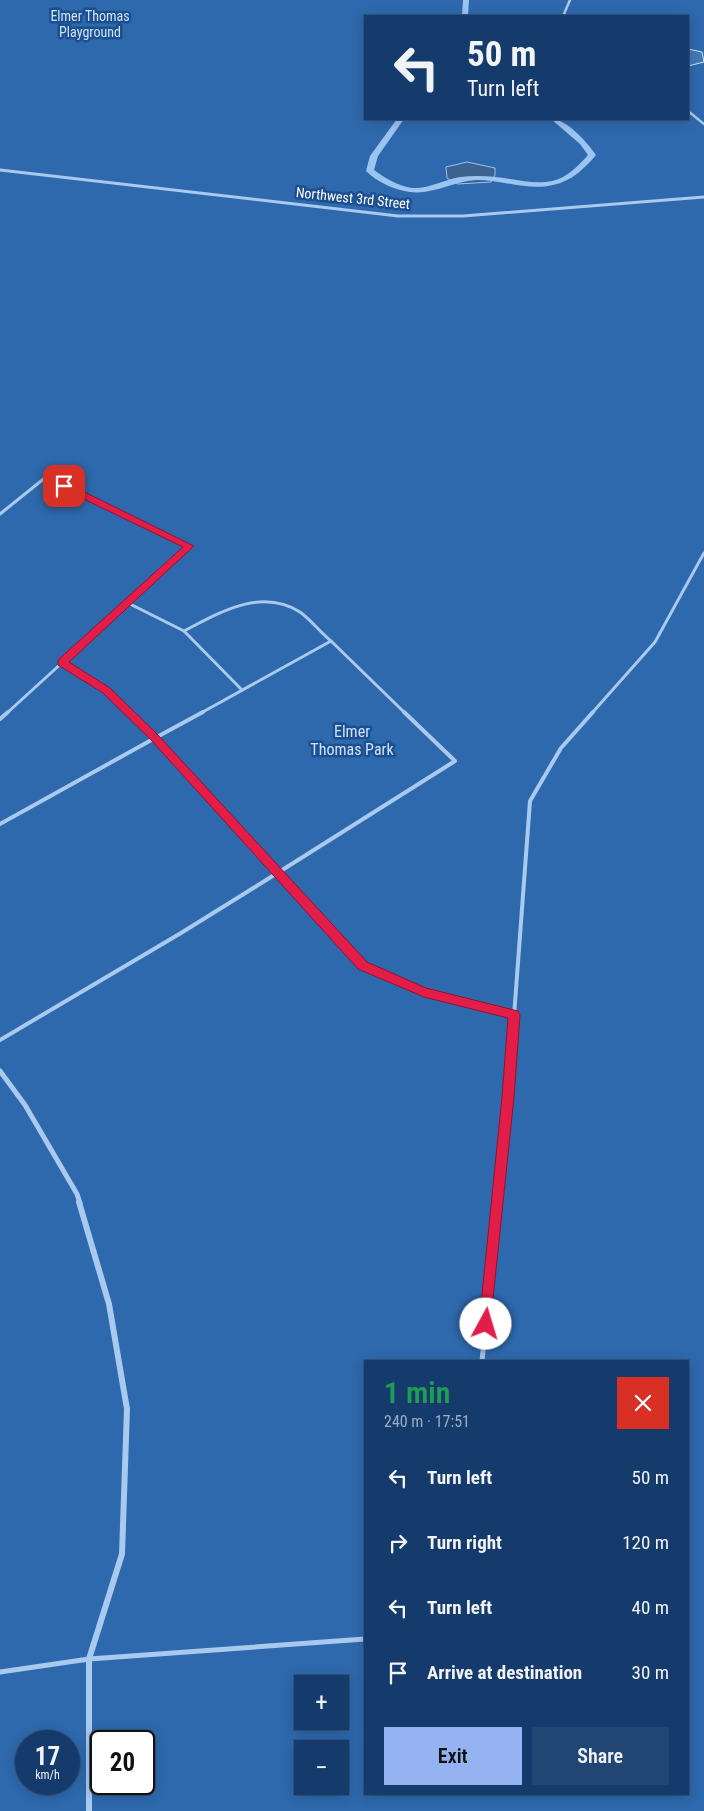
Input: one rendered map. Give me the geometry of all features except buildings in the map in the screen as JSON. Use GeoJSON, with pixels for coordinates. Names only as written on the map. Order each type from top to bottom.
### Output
{"type":"FeatureCollection","features":[{"type":"Feature","properties":{"kind":"street","name":"Northwest 3rd Street"},"geometry":{"type":"LineString","coordinates":[[0,170],[398,216],[463,216],[704,197]]}},
{"type":"Feature","properties":{"kind":"street"},"geometry":{"type":"LineString","coordinates":[[0,1071],[25,1105],[77,1194],[109,1304],[128,1409],[122,1554],[89,1659],[89,1811]]}},
{"type":"Feature","properties":{"kind":"lane"},"geometry":{"type":"LineString","coordinates":[[566,15],[564,14],[570,0]]}},
{"type":"Feature","properties":{"kind":"lane"},"geometry":{"type":"LineString","coordinates":[[689,111],[704,124]]}},
{"type":"Feature","properties":{"kind":"lane"},"geometry":{"type":"LineString","coordinates":[[0,514],[46,477],[190,546],[0,719]]}},
{"type":"Feature","properties":{"kind":"lane"},"geometry":{"type":"LineString","coordinates":[[482,1360],[508,1097],[530,801],[561,748],[654,642],[704,553]]}},
{"type":"Feature","properties":{"kind":"lane"},"geometry":{"type":"LineString","coordinates":[[0,1040],[181,933],[455,761],[300,613],[278,602],[243,603],[184,631]]}},
{"type":"Feature","properties":{"kind":"lane"},"geometry":{"type":"LineString","coordinates":[[128,603],[184,631],[242,690]]}},
{"type":"Feature","properties":{"kind":"lane"},"geometry":{"type":"LineString","coordinates":[[0,824],[330,641]]}},
{"type":"Feature","properties":{"kind":"lane"},"geometry":{"type":"LineString","coordinates":[[62,662],[106,690],[155,738],[363,966],[424,992],[514,1015]]}},
{"type":"Feature","properties":{"kind":"lane"},"geometry":{"type":"LineString","coordinates":[[0,1672],[89,1659],[364,1639]]}},
{"type":"Feature","properties":{"kind":"green space","name":"Elmer Thomas Park"},"geometry":{"type":"Polygon","coordinates":[[[0,0],[704,0],[704,1811],[0,1811],[0,0]]]}},
{"type":"Feature","properties":{"kind":"shaded area"},"geometry":{"type":"Polygon","coordinates":[[[467,162],[495,168],[495,175],[491,182],[458,184],[447,178],[446,167],[467,162]]]}},
{"type":"Feature","properties":{"kind":"waterway"},"geometry":{"type":"LineString","coordinates":[[465,15],[466,0]]}},
{"type":"Feature","properties":{"kind":"waterway"},"geometry":{"type":"LineString","coordinates":[[399,120],[374,156],[370,171],[393,185],[414,190],[424,190],[456,180],[476,178],[538,184],[552,184],[565,179],[579,170],[592,155],[583,142],[555,120]]}},
{"type":"Feature","properties":{"kind":"route"},"geometry":{"type":"LineString","coordinates":[[64,486],[190,546],[62,662],[106,690],[155,738],[363,966],[424,992],[514,1015],[486,1324]]}},
{"type":"Feature","properties":{"kind":"park label","name":"Elmer Thomas Playground"},"geometry":{"type":"Point","coordinates":[90,24]}}]}
